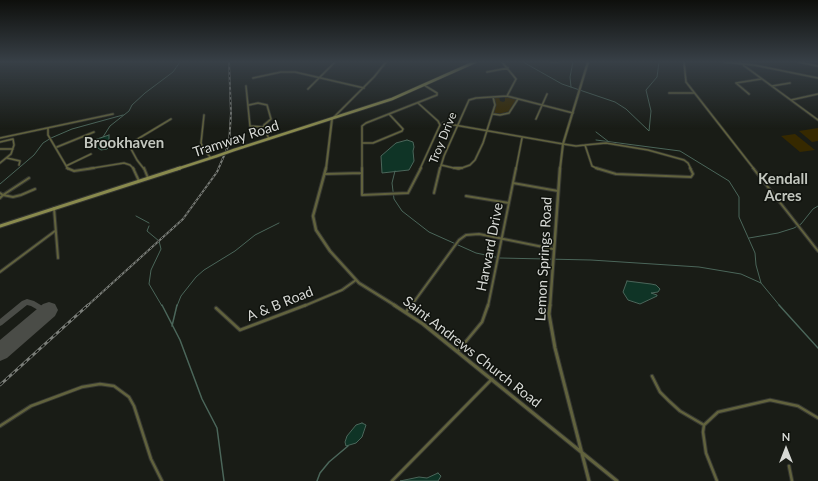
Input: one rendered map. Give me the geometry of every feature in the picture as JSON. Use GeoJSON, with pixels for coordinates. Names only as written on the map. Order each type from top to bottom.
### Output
{"type":"FeatureCollection","features":[{"type":"Feature","properties":{"kind":"main road","name":"Tramway Road"},"geometry":{"type":"LineString","coordinates":[[0,226],[332,119],[388,100],[424,85]]}},
{"type":"Feature","properties":{"kind":"street"},"geometry":{"type":"LineString","coordinates":[[308,90],[313,84]]}},
{"type":"Feature","properties":{"kind":"street"},"geometry":{"type":"LineString","coordinates":[[350,84],[364,88]]}},
{"type":"Feature","properties":{"kind":"street"},"geometry":{"type":"LineString","coordinates":[[332,119],[367,84]]}},
{"type":"Feature","properties":{"kind":"street"},"geometry":{"type":"LineString","coordinates":[[507,96],[513,84]]}},
{"type":"Feature","properties":{"kind":"street","name":"Lemon Springs Road"},"geometry":{"type":"LineString","coordinates":[[581,84],[563,144],[549,307],[550,326],[589,481]]}},
{"type":"Feature","properties":{"kind":"street"},"geometry":{"type":"LineString","coordinates":[[688,84],[818,251]]}},
{"type":"Feature","properties":{"kind":"street"},"geometry":{"type":"LineString","coordinates":[[738,84],[749,94]]}},
{"type":"Feature","properties":{"kind":"street"},"geometry":{"type":"LineString","coordinates":[[772,86],[781,84]]}},
{"type":"Feature","properties":{"kind":"street"},"geometry":{"type":"LineString","coordinates":[[418,103],[438,121],[440,125],[408,193],[362,195],[362,143],[364,124],[437,95],[437,93],[424,85]]}},
{"type":"Feature","properties":{"kind":"street"},"geometry":{"type":"LineString","coordinates":[[246,86],[250,126],[264,127]]}},
{"type":"Feature","properties":{"kind":"street"},"geometry":{"type":"LineString","coordinates":[[772,86],[818,120]]}},
{"type":"Feature","properties":{"kind":"street"},"geometry":{"type":"LineString","coordinates":[[669,93],[694,93]]}},
{"type":"Feature","properties":{"kind":"street"},"geometry":{"type":"LineString","coordinates":[[536,119],[547,94]]}},
{"type":"Feature","properties":{"kind":"street"},"geometry":{"type":"LineString","coordinates":[[791,100],[818,94]]}},
{"type":"Feature","properties":{"kind":"street","name":"Troy Drive"},"geometry":{"type":"LineString","coordinates":[[434,193],[441,165],[469,100],[476,98],[507,96],[573,113]]}},
{"type":"Feature","properties":{"kind":"street"},"geometry":{"type":"LineString","coordinates":[[441,165],[459,169],[470,165],[478,156],[493,114],[495,105],[493,97]]}},
{"type":"Feature","properties":{"kind":"street"},"geometry":{"type":"LineString","coordinates":[[493,114],[500,115],[509,113],[518,99]]}},
{"type":"Feature","properties":{"kind":"street"},"geometry":{"type":"LineString","coordinates":[[249,105],[258,103],[267,105],[271,119],[264,125],[264,127]]}},
{"type":"Feature","properties":{"kind":"street"},"geometry":{"type":"LineString","coordinates":[[0,138],[113,114]]}},
{"type":"Feature","properties":{"kind":"street"},"geometry":{"type":"LineString","coordinates":[[362,143],[373,143],[402,131],[403,129],[389,114]]}},
{"type":"Feature","properties":{"kind":"street"},"geometry":{"type":"LineString","coordinates":[[204,115],[201,143],[204,150],[211,158]]}},
{"type":"Feature","properties":{"kind":"street"},"geometry":{"type":"LineString","coordinates":[[148,178],[144,168],[137,160],[130,147],[131,143],[171,119]]}},
{"type":"Feature","properties":{"kind":"street","name":"Saint Andrews Church Road"},"geometry":{"type":"LineString","coordinates":[[332,119],[325,174],[315,206],[313,223],[319,236],[341,264],[356,280],[406,312],[458,351],[618,481]]}},
{"type":"Feature","properties":{"kind":"street"},"geometry":{"type":"LineString","coordinates":[[443,123],[563,144],[585,145],[606,143],[648,150],[684,160],[688,163],[693,174],[690,177],[616,174],[601,170],[592,166],[585,145]]}},
{"type":"Feature","properties":{"kind":"street"},"geometry":{"type":"LineString","coordinates":[[264,127],[269,139]]}},
{"type":"Feature","properties":{"kind":"street"},"geometry":{"type":"LineString","coordinates":[[48,128],[48,135],[57,147],[68,169],[74,171],[124,163],[130,165],[134,169],[139,181]]}},
{"type":"Feature","properties":{"kind":"street"},"geometry":{"type":"LineString","coordinates":[[57,147],[94,132]]}},
{"type":"Feature","properties":{"kind":"street"},"geometry":{"type":"LineString","coordinates":[[0,163],[11,154],[14,135]]}},
{"type":"Feature","properties":{"kind":"street","name":"Harward Drive"},"geometry":{"type":"LineString","coordinates":[[458,351],[482,322],[488,306],[522,138]]}},
{"type":"Feature","properties":{"kind":"street"},"geometry":{"type":"LineString","coordinates":[[0,142],[13,139]]}},
{"type":"Feature","properties":{"kind":"street"},"geometry":{"type":"LineString","coordinates":[[0,149],[13,149]]}},
{"type":"Feature","properties":{"kind":"street"},"geometry":{"type":"LineString","coordinates":[[66,166],[91,154]]}},
{"type":"Feature","properties":{"kind":"street"},"geometry":{"type":"LineString","coordinates":[[7,158],[20,161],[19,165]]}},
{"type":"Feature","properties":{"kind":"street"},"geometry":{"type":"LineString","coordinates":[[325,174],[362,173]]}},
{"type":"Feature","properties":{"kind":"street"},"geometry":{"type":"LineString","coordinates":[[0,198],[28,178]]}},
{"type":"Feature","properties":{"kind":"street"},"geometry":{"type":"LineString","coordinates":[[513,183],[558,191]]}},
{"type":"Feature","properties":{"kind":"street"},"geometry":{"type":"LineString","coordinates":[[0,193],[13,197],[34,189]]}},
{"type":"Feature","properties":{"kind":"street"},"geometry":{"type":"LineString","coordinates":[[466,196],[509,203]]}},
{"type":"Feature","properties":{"kind":"street"},"geometry":{"type":"LineString","coordinates":[[54,208],[54,231],[58,258]]}},
{"type":"Feature","properties":{"kind":"street"},"geometry":{"type":"LineString","coordinates":[[0,272],[54,231]]}},
{"type":"Feature","properties":{"kind":"street"},"geometry":{"type":"LineString","coordinates":[[406,312],[459,240],[466,235],[473,233],[553,249]]}},
{"type":"Feature","properties":{"kind":"street","name":"A & B Road"},"geometry":{"type":"LineString","coordinates":[[216,308],[240,330],[324,298],[342,290],[356,280]]}},
{"type":"Feature","properties":{"kind":"street"},"geometry":{"type":"LineString","coordinates":[[652,376],[660,392],[669,401],[680,411],[704,425]]}},
{"type":"Feature","properties":{"kind":"street"},"geometry":{"type":"LineString","coordinates":[[392,481],[493,379]]}},
{"type":"Feature","properties":{"kind":"street"},"geometry":{"type":"LineString","coordinates":[[0,426],[31,406],[82,387],[100,384],[114,386],[128,396],[134,406],[147,447],[162,481]]}},
{"type":"Feature","properties":{"kind":"street"},"geometry":{"type":"LineString","coordinates":[[717,481],[702,440],[704,425],[718,412],[770,400],[798,406],[818,418]]}},
{"type":"Feature","properties":{"kind":"street"},"geometry":{"type":"LineString","coordinates":[[789,466],[792,481]]}},
{"type":"Feature","properties":{"kind":"shaded area"},"geometry":{"type":"Polygon","coordinates":[[[494,97],[499,97],[500,101],[503,102],[505,101],[505,97],[517,100],[510,111],[500,114],[494,113],[496,105],[494,97]]]}},
{"type":"Feature","properties":{"kind":"shaded area"},"geometry":{"type":"Polygon","coordinates":[[[818,128],[818,141],[812,142],[799,131],[818,128]]]}},
{"type":"Feature","properties":{"kind":"shaded area"},"geometry":{"type":"Polygon","coordinates":[[[795,134],[815,150],[800,152],[781,136],[795,134]]]}},
{"type":"Feature","properties":{"kind":"shaded area"},"geometry":{"type":"Polygon","coordinates":[[[109,135],[109,147],[107,149],[101,150],[92,144],[91,141],[109,135]]]}},
{"type":"Feature","properties":{"kind":"shaded area"},"geometry":{"type":"Polygon","coordinates":[[[407,140],[413,142],[414,147],[414,161],[409,170],[382,173],[381,156],[396,143],[407,140]]]}},
{"type":"Feature","properties":{"kind":"shaded area"},"geometry":{"type":"Polygon","coordinates":[[[627,281],[656,285],[660,289],[658,292],[651,293],[657,296],[640,304],[628,300],[623,292],[627,281]]]}},
{"type":"Feature","properties":{"kind":"shaded area"},"geometry":{"type":"Polygon","coordinates":[[[362,423],[366,425],[362,437],[356,443],[346,446],[345,442],[347,436],[356,425],[362,423]]]}},
{"type":"Feature","properties":{"kind":"shaded area"},"geometry":{"type":"Polygon","coordinates":[[[438,473],[441,476],[438,481],[400,481],[419,477],[427,478],[438,473]]]}},
{"type":"Feature","properties":{"kind":"waterway"},"geometry":{"type":"LineString","coordinates":[[103,137],[110,126],[129,111],[132,105],[156,84]]}},
{"type":"Feature","properties":{"kind":"waterway"},"geometry":{"type":"LineString","coordinates":[[563,84],[615,102],[626,109],[649,131],[651,111],[646,90],[651,84]]}},
{"type":"Feature","properties":{"kind":"waterway"},"geometry":{"type":"LineString","coordinates":[[0,184],[34,155],[43,143],[51,138],[72,129],[123,115]]}},
{"type":"Feature","properties":{"kind":"waterway"},"geometry":{"type":"LineString","coordinates":[[596,132],[609,142]]}},
{"type":"Feature","properties":{"kind":"waterway"},"geometry":{"type":"LineString","coordinates":[[596,140],[609,142]]}},
{"type":"Feature","properties":{"kind":"waterway"},"geometry":{"type":"LineString","coordinates":[[609,142],[680,151],[729,181],[739,197],[739,217],[755,253],[756,265],[761,283]]}},
{"type":"Feature","properties":{"kind":"waterway"},"geometry":{"type":"LineString","coordinates":[[395,171],[392,183],[394,199],[402,211],[429,232],[476,253],[500,258],[591,260],[699,267],[741,274],[761,283]]}},
{"type":"Feature","properties":{"kind":"waterway"},"geometry":{"type":"LineString","coordinates":[[749,238],[778,233],[794,228],[801,224],[813,209],[818,206]]}},
{"type":"Feature","properties":{"kind":"waterway"},"geometry":{"type":"LineString","coordinates":[[136,216],[149,223]]}},
{"type":"Feature","properties":{"kind":"waterway"},"geometry":{"type":"LineString","coordinates":[[177,306],[181,296],[196,277],[204,270],[235,251],[255,235],[279,223]]}},
{"type":"Feature","properties":{"kind":"waterway"},"geometry":{"type":"LineString","coordinates":[[149,226],[147,231],[159,241],[161,249],[151,270],[149,284],[162,306]]}},
{"type":"Feature","properties":{"kind":"waterway"},"geometry":{"type":"LineString","coordinates":[[761,283],[780,306]]}},
{"type":"Feature","properties":{"kind":"waterway"},"geometry":{"type":"LineString","coordinates":[[162,305],[172,325]]}},
{"type":"Feature","properties":{"kind":"waterway"},"geometry":{"type":"LineString","coordinates":[[172,325],[177,305]]}},
{"type":"Feature","properties":{"kind":"waterway"},"geometry":{"type":"LineString","coordinates":[[779,305],[818,348]]}},
{"type":"Feature","properties":{"kind":"waterway"},"geometry":{"type":"LineString","coordinates":[[172,325],[180,340],[202,399],[217,428],[224,481]]}},
{"type":"Feature","properties":{"kind":"waterway"},"geometry":{"type":"LineString","coordinates":[[317,481],[320,473],[329,462],[348,446]]}},
{"type":"Feature","properties":{"kind":"taxiway"},"geometry":{"type":"LineString","coordinates":[[0,323],[27,302],[32,303],[47,312]]}},
{"type":"Feature","properties":{"kind":"runway"},"geometry":{"type":"LineString","coordinates":[[0,352],[49,310]]}},
{"type":"Feature","properties":{"kind":"railway"},"geometry":{"type":"LineString","coordinates":[[87,306],[183,219],[217,172],[229,144],[231,113],[230,84]]}},
{"type":"Feature","properties":{"kind":"railway"},"geometry":{"type":"LineString","coordinates":[[0,385],[88,305]]}},
{"type":"Feature","properties":{"kind":"district","name":"Brookhaven"},"geometry":{"type":"Point","coordinates":[124,143]}},
{"type":"Feature","properties":{"kind":"district","name":"Kendall Acres"},"geometry":{"type":"Point","coordinates":[783,188]}}]}
